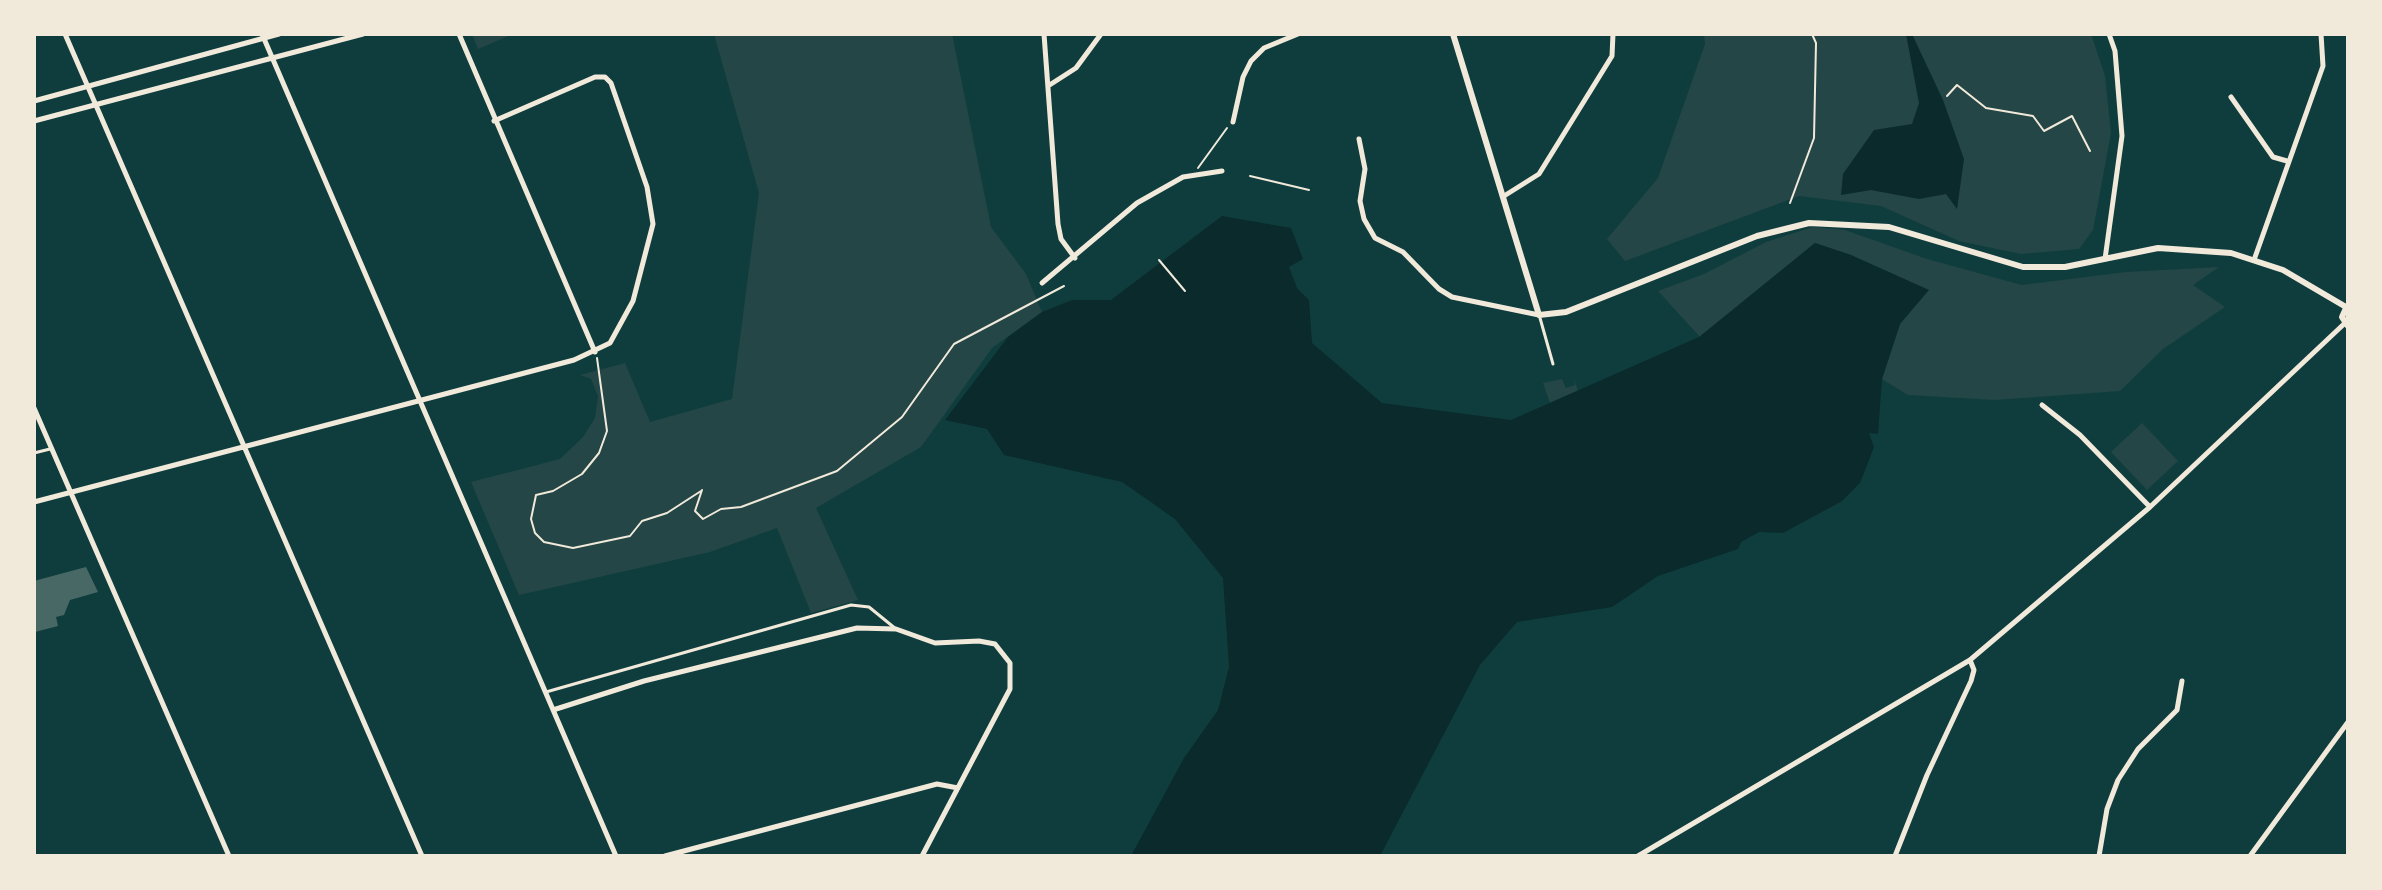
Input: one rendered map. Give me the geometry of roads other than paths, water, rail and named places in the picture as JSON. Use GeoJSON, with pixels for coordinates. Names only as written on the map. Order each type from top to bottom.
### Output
{"type":"FeatureCollection","features":[{"type":"Feature","properties":{"kind":"street"},"geometry":{"type":"LineString","coordinates":[[65,34],[422,856]]}},
{"type":"Feature","properties":{"kind":"street"},"geometry":{"type":"LineString","coordinates":[[34,101],[279,34]]}},
{"type":"Feature","properties":{"kind":"street"},"geometry":{"type":"LineString","coordinates":[[34,121],[363,34]]}},
{"type":"Feature","properties":{"kind":"street"},"geometry":{"type":"LineString","coordinates":[[459,34],[595,352]]}},
{"type":"Feature","properties":{"kind":"street"},"geometry":{"type":"LineString","coordinates":[[1044,34],[1058,224],[1061,239],[1075,258]]}},
{"type":"Feature","properties":{"kind":"street"},"geometry":{"type":"LineString","coordinates":[[1048,86],[1076,68],[1101,34]]}},
{"type":"Feature","properties":{"kind":"street"},"geometry":{"type":"LineString","coordinates":[[1233,122],[1243,77],[1251,61],[1264,48],[1298,34]]}},
{"type":"Feature","properties":{"kind":"street"},"geometry":{"type":"LineString","coordinates":[[1453,34],[1539,315]]}},
{"type":"Feature","properties":{"kind":"street"},"geometry":{"type":"LineString","coordinates":[[1504,196],[1539,174],[1612,56],[1613,34]]}},
{"type":"Feature","properties":{"kind":"street"},"geometry":{"type":"LineString","coordinates":[[2105,259],[2122,136],[2115,51],[2109,34]]}},
{"type":"Feature","properties":{"kind":"street"},"geometry":{"type":"LineString","coordinates":[[2254,260],[2323,66],[2321,34]]}},
{"type":"Feature","properties":{"kind":"street"},"geometry":{"type":"LineString","coordinates":[[263,36],[616,856]]}},
{"type":"Feature","properties":{"kind":"street"},"geometry":{"type":"LineString","coordinates":[[34,502],[595,352],[614,339],[633,301],[653,224],[650,195],[614,87],[608,78],[595,77],[494,121]]}},
{"type":"Feature","properties":{"kind":"street"},"geometry":{"type":"LineString","coordinates":[[2231,97],[2273,157],[2287,161]]}},
{"type":"Feature","properties":{"kind":"street"},"geometry":{"type":"LineString","coordinates":[[1359,139],[1365,169],[1360,201],[1364,219],[1375,238],[1403,252],[1439,289],[1452,297],[1539,315],[1566,312],[1757,236],[1809,223],[1889,227],[2023,267],[2065,267],[2158,248],[2231,253],[2283,270],[2347,306],[2342,317],[2346,325],[2150,507],[1970,660],[1638,856]]}},
{"type":"Feature","properties":{"kind":"street"},"geometry":{"type":"LineString","coordinates":[[1042,283],[1137,203],[1196,172],[1222,171]]}},
{"type":"Feature","properties":{"kind":"street"},"geometry":{"type":"LineString","coordinates":[[2042,405],[2080,435],[2150,507]]}},
{"type":"Feature","properties":{"kind":"street"},"geometry":{"type":"LineString","coordinates":[[34,408],[229,856]]}},
{"type":"Feature","properties":{"kind":"street"},"geometry":{"type":"LineString","coordinates":[[553,710],[644,681],[857,628],[896,629],[935,643],[979,641],[995,644],[1010,663],[1010,689],[922,856]]}},
{"type":"Feature","properties":{"kind":"street"},"geometry":{"type":"LineString","coordinates":[[1895,856],[1927,775],[1973,676],[1970,660]]}},
{"type":"Feature","properties":{"kind":"street"},"geometry":{"type":"LineString","coordinates":[[2099,856],[2107,809],[2118,780],[2138,749],[2177,710],[2181,702],[2182,681]]}},
{"type":"Feature","properties":{"kind":"street"},"geometry":{"type":"LineString","coordinates":[[2250,856],[2348,722]]}},
{"type":"Feature","properties":{"kind":"street"},"geometry":{"type":"LineString","coordinates":[[665,856],[937,784],[958,788]]}},
{"type":"Feature","properties":{"kind":"lane"},"geometry":{"type":"LineString","coordinates":[[1539,315],[1553,364]]}},
{"type":"Feature","properties":{"kind":"lane"},"geometry":{"type":"LineString","coordinates":[[34,453],[52,449]]}},
{"type":"Feature","properties":{"kind":"lane"},"geometry":{"type":"LineString","coordinates":[[546,692],[851,605],[869,607],[896,629]]}}]}
